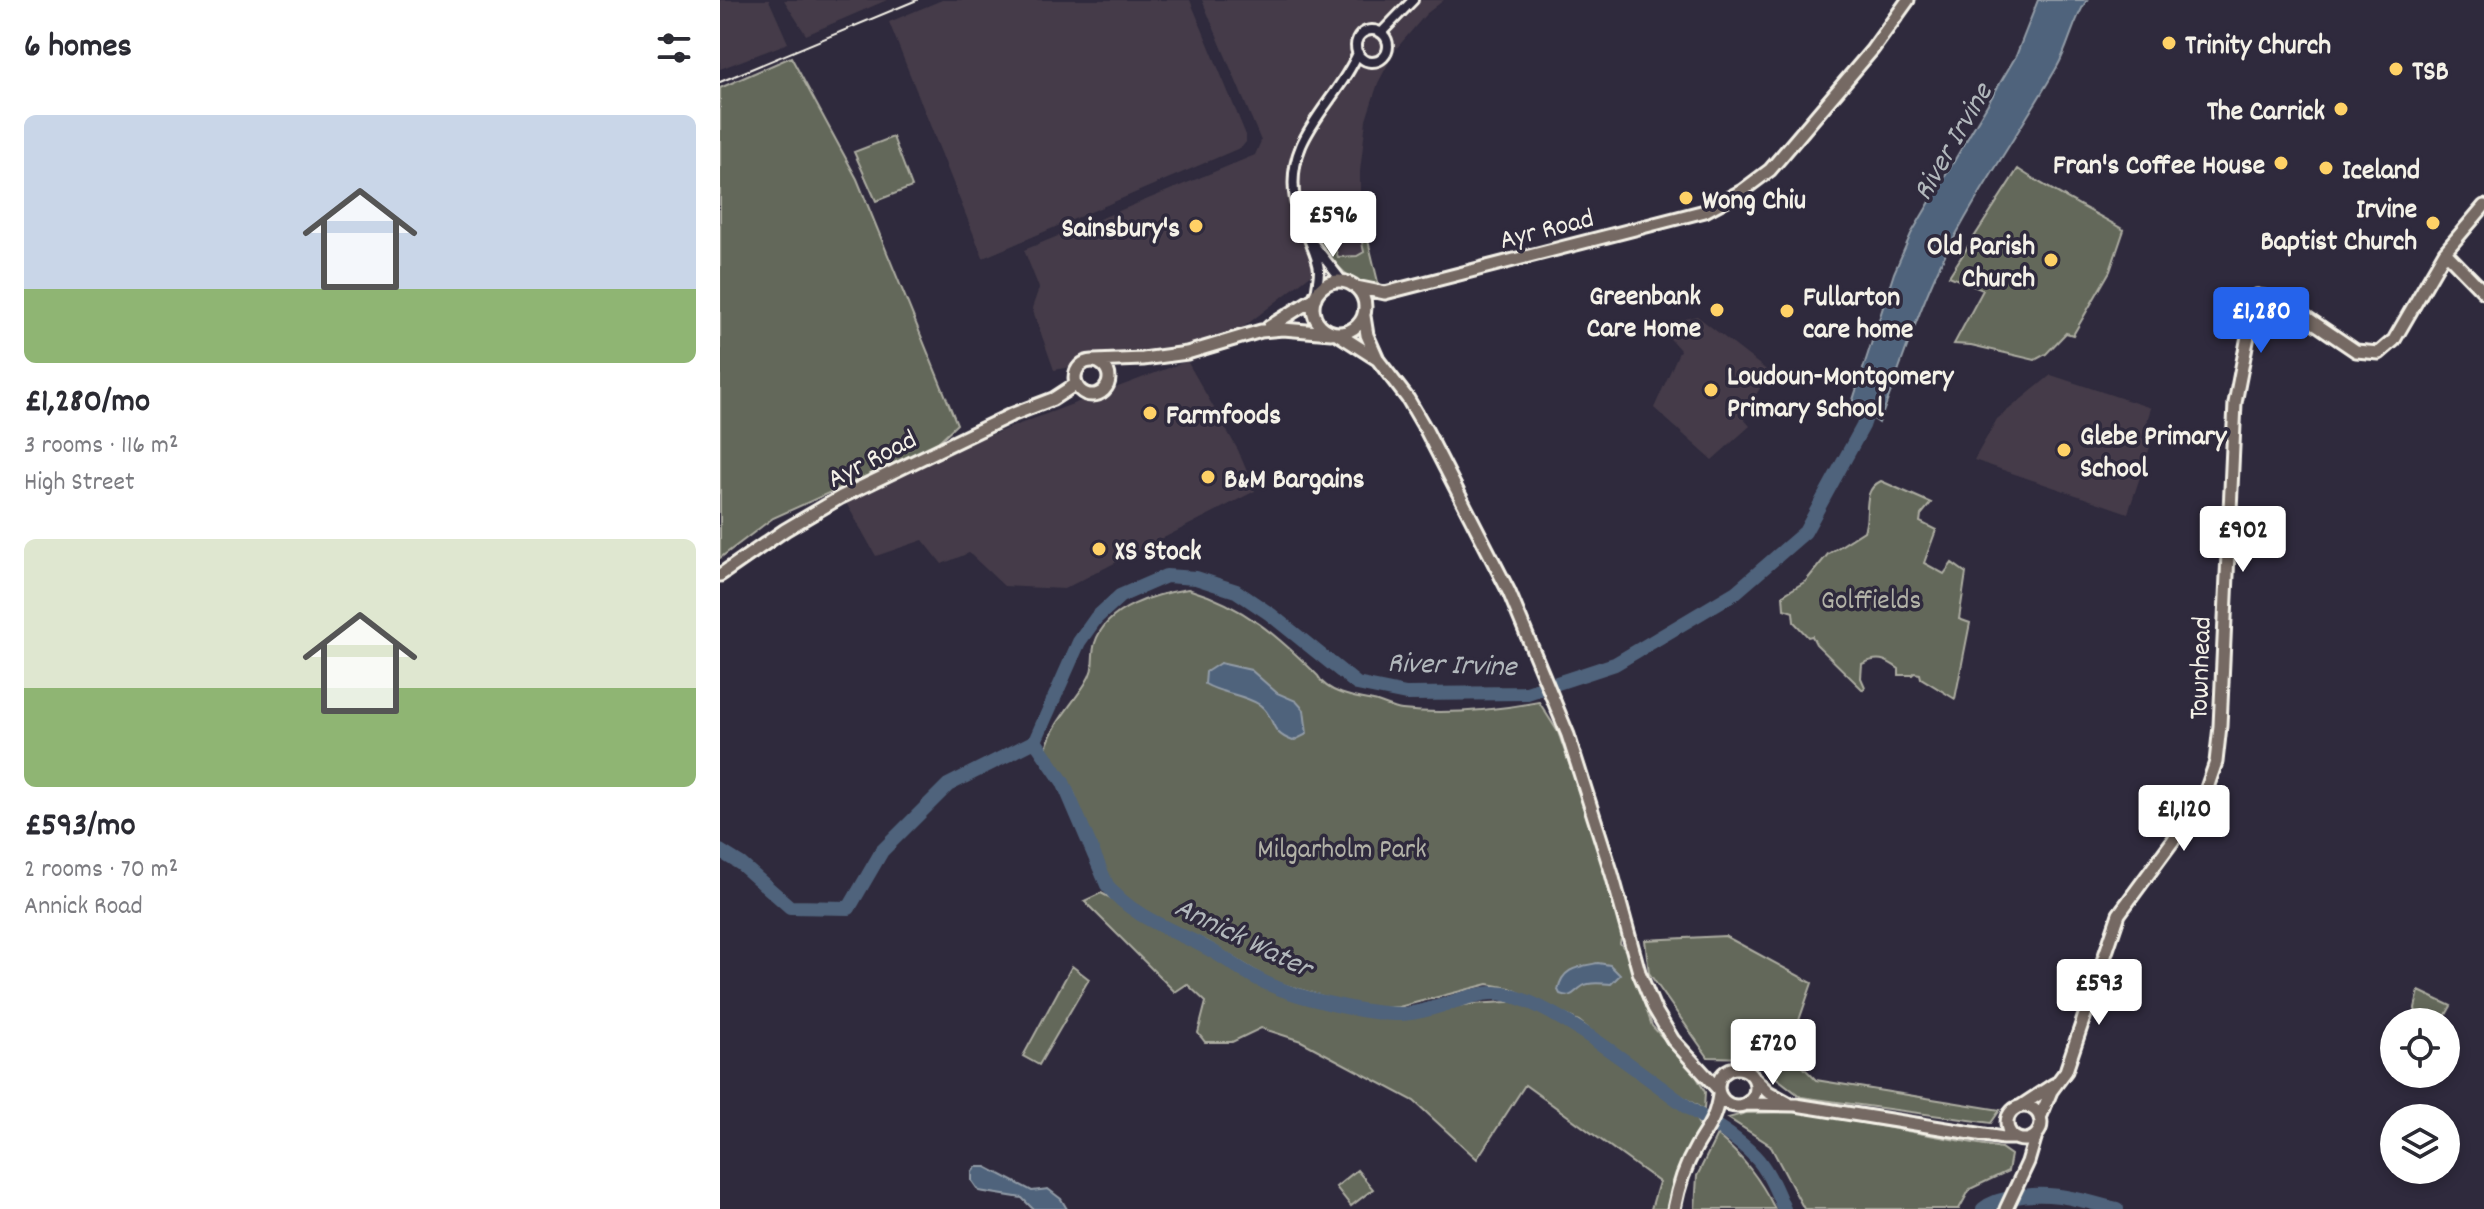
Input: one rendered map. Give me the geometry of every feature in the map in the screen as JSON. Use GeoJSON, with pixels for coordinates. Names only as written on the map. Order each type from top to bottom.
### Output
{"type":"FeatureCollection","features":[{"type":"Feature","properties":{"kind":"main road","name":"Ayr Road"},"geometry":{"type":"LineString","coordinates":[[1385,293],[1674,220],[1705,211],[1742,191],[1770,170],[1791,147],[1872,50],[1905,2]]}},
{"type":"Feature","properties":{"kind":"main road"},"geometry":{"type":"LineString","coordinates":[[2484,206],[2445,252],[2484,292]]}},
{"type":"Feature","properties":{"kind":"main road","name":"Townhead"},"geometry":{"type":"LineString","coordinates":[[2040,1118],[2046,1101],[2067,1067],[2119,914],[2191,816],[2212,777],[2218,743],[2235,403],[2249,322],[2257,296],[2288,305],[2350,348],[2377,354],[2390,345],[2445,252]]}},
{"type":"Feature","properties":{"kind":"main road"},"geometry":{"type":"LineString","coordinates":[[1261,331],[1315,296],[1327,284],[1342,281],[1385,293]]}},
{"type":"Feature","properties":{"kind":"main road"},"geometry":{"type":"LineString","coordinates":[[1356,287],[1365,302],[1367,335],[1378,360],[1408,399],[1426,430],[1509,592],[1558,713],[1612,874],[1639,972],[1654,1008],[1673,1040],[1700,1068],[1723,1101],[1740,1105],[1796,1105],[2031,1139],[2040,1128],[2040,1118],[2031,1107],[2021,1106]]}},
{"type":"Feature","properties":{"kind":"main road"},"geometry":{"type":"LineString","coordinates":[[1143,359],[1117,370],[1101,392],[1087,394],[1076,384],[1077,370],[1085,363],[1094,361],[1187,353],[1261,331],[1283,329],[1335,333],[1354,329],[1385,293]]}},
{"type":"Feature","properties":{"kind":"main road"},"geometry":{"type":"LineString","coordinates":[[1315,296],[1316,319],[1378,360]]}},
{"type":"Feature","properties":{"kind":"main road"},"geometry":{"type":"LineString","coordinates":[[1094,361],[1106,368],[1109,378]]}},
{"type":"Feature","properties":{"kind":"main road","name":"Ayr Road"},"geometry":{"type":"LineString","coordinates":[[720,575],[785,530],[841,497],[1011,415],[1053,399],[1076,384]]}},
{"type":"Feature","properties":{"kind":"main road","name":"Ayr Road"},"geometry":{"type":"LineString","coordinates":[[1053,399],[1087,394]]}},
{"type":"Feature","properties":{"kind":"main road"},"geometry":{"type":"LineString","coordinates":[[1700,1068],[1746,1069],[1779,1099],[1796,1105]]}},
{"type":"Feature","properties":{"kind":"main road"},"geometry":{"type":"LineString","coordinates":[[1674,1209],[1682,1177],[1716,1116],[1719,1079],[1726,1070]]}},
{"type":"Feature","properties":{"kind":"main road"},"geometry":{"type":"LineString","coordinates":[[1716,1116],[1754,1096],[1755,1079]]}},
{"type":"Feature","properties":{"kind":"main road"},"geometry":{"type":"LineString","coordinates":[[2028,1162],[2017,1138],[2009,1132],[2007,1122],[2011,1112],[2058,1082]]}},
{"type":"Feature","properties":{"kind":"main road"},"geometry":{"type":"LineString","coordinates":[[1981,1133],[2007,1122]]}},
{"type":"Feature","properties":{"kind":"main road"},"geometry":{"type":"LineString","coordinates":[[2006,1208],[2028,1162],[2036,1134]]}},
{"type":"Feature","properties":{"kind":"street"},"geometry":{"type":"LineString","coordinates":[[1348,76],[1369,62],[1384,57],[1387,52],[1384,36],[1413,0]]}},
{"type":"Feature","properties":{"kind":"street"},"geometry":{"type":"LineString","coordinates":[[1315,296],[1319,269],[1294,199],[1296,157],[1305,133],[1348,76],[1358,53],[1357,43],[1364,33],[1374,31],[1384,36]]}},
{"type":"Feature","properties":{"kind":"street"},"geometry":{"type":"LineString","coordinates":[[1358,53],[1369,62]]}},
{"type":"Feature","properties":{"kind":"street"},"geometry":{"type":"LineString","coordinates":[[1304,232],[1342,281]]}},
{"type":"Feature","properties":{"kind":"shaded area"},"geometry":{"type":"Polygon","coordinates":[[[720,0],[769,0],[788,43],[720,69],[720,0]]]}},
{"type":"Feature","properties":{"kind":"shaded area"},"geometry":{"type":"Polygon","coordinates":[[[784,0],[887,0],[806,35],[784,0]]]}},
{"type":"Feature","properties":{"kind":"shaded area"},"geometry":{"type":"Polygon","coordinates":[[[942,0],[1190,0],[1246,135],[1246,142],[1242,147],[983,258],[889,22],[942,0]]]}},
{"type":"Feature","properties":{"kind":"shaded area"},"geometry":{"type":"Polygon","coordinates":[[[1202,0],[1444,0],[1426,14],[1396,49],[1378,83],[1366,120],[1360,172],[1360,207],[1378,282],[1344,271],[1336,263],[1312,274],[1241,329],[1191,345],[1054,370],[1032,308],[1039,288],[1024,250],[1255,155],[1261,141],[1202,0]]]}},
{"type":"Feature","properties":{"kind":"shaded area","name":"Loudoun-Montgomery Primary School"},"geometry":{"type":"Polygon","coordinates":[[[1697,316],[1769,372],[1743,418],[1750,426],[1712,460],[1654,408],[1680,350],[1659,326],[1697,316]]]}},
{"type":"Feature","properties":{"kind":"shaded area"},"geometry":{"type":"Polygon","coordinates":[[[1187,361],[1238,450],[1255,491],[1064,589],[1004,586],[969,553],[942,564],[923,540],[876,556],[845,501],[948,451],[1187,361]]]}},
{"type":"Feature","properties":{"kind":"shaded area","name":"Glebe Primary School"},"geometry":{"type":"Polygon","coordinates":[[[2051,375],[2151,408],[2142,438],[2152,441],[2128,513],[1974,460],[1997,419],[2051,375]]]}},
{"type":"Feature","properties":{"kind":"green space"},"geometry":{"type":"Polygon","coordinates":[[[791,57],[857,179],[957,424],[935,445],[773,518],[720,558],[720,88],[791,57]]]}},
{"type":"Feature","properties":{"kind":"green space"},"geometry":{"type":"Polygon","coordinates":[[[893,137],[912,187],[876,201],[854,152],[893,137]]]}},
{"type":"Feature","properties":{"kind":"green space"},"geometry":{"type":"Polygon","coordinates":[[[2018,169],[2124,230],[2110,271],[2073,335],[2066,333],[2046,354],[2035,360],[1954,344],[1983,290],[1949,276],[2018,169]]]}},
{"type":"Feature","properties":{"kind":"green space"},"geometry":{"type":"Polygon","coordinates":[[[1360,207],[1378,282],[1368,284],[1356,281],[1338,266],[1321,244],[1308,213],[1311,210],[1310,215],[1316,226],[1322,224],[1330,234],[1338,257],[1357,256],[1364,252],[1356,213],[1360,207]]]}},
{"type":"Feature","properties":{"kind":"green space","name":"Golffields"},"geometry":{"type":"Polygon","coordinates":[[[1881,481],[1931,503],[1921,515],[1920,522],[1936,530],[1924,563],[1944,574],[1952,563],[1966,573],[1959,619],[1970,623],[1955,699],[1921,678],[1920,674],[1899,675],[1899,669],[1881,660],[1862,664],[1863,690],[1816,644],[1812,636],[1808,637],[1794,622],[1793,612],[1784,609],[1783,595],[1806,581],[1828,554],[1864,531],[1870,491],[1881,481]]]}},
{"type":"Feature","properties":{"kind":"green space","name":"Milgarholm Park"},"geometry":{"type":"Polygon","coordinates":[[[1188,589],[1243,613],[1289,648],[1328,687],[1342,694],[1398,709],[1436,712],[1539,702],[1558,732],[1597,843],[1622,934],[1620,943],[1628,954],[1652,1026],[1694,1072],[1705,1092],[1704,1110],[1638,1068],[1579,1021],[1510,988],[1488,984],[1399,1007],[1382,1008],[1339,1001],[1272,981],[1208,942],[1150,915],[1114,889],[1100,863],[1074,793],[1046,748],[1058,722],[1089,678],[1095,643],[1110,620],[1134,604],[1188,589]]]}},
{"type":"Feature","properties":{"kind":"green space"},"geometry":{"type":"Polygon","coordinates":[[[1101,893],[1204,946],[1277,993],[1396,1014],[1524,1001],[1620,1059],[1690,1109],[1701,1128],[1682,1177],[1675,1209],[1651,1209],[1659,1182],[1525,1085],[1477,1159],[1414,1101],[1301,1041],[1261,1028],[1232,1042],[1205,1042],[1198,1033],[1206,1002],[1187,984],[1175,992],[1084,901],[1101,893]]]}},
{"type":"Feature","properties":{"kind":"green space"},"geometry":{"type":"Polygon","coordinates":[[[1725,936],[1812,983],[1788,1052],[1816,1080],[2000,1110],[1991,1123],[1801,1097],[1751,1058],[1708,1057],[1649,973],[1645,940],[1725,936]]]}},
{"type":"Feature","properties":{"kind":"green space"},"geometry":{"type":"Polygon","coordinates":[[[1072,966],[1089,979],[1039,1065],[1023,1056],[1072,966]]]}},
{"type":"Feature","properties":{"kind":"green space"},"geometry":{"type":"Polygon","coordinates":[[[2419,991],[2451,1006],[2450,1008],[2415,1008],[2419,991]]]}},
{"type":"Feature","properties":{"kind":"green space"},"geometry":{"type":"Polygon","coordinates":[[[1802,1112],[2001,1148],[2011,1155],[2008,1171],[1970,1189],[1959,1209],[1804,1209],[1770,1145],[1728,1118],[1746,1113],[1802,1112]]]}},
{"type":"Feature","properties":{"kind":"green space"},"geometry":{"type":"Polygon","coordinates":[[[1717,1135],[1750,1169],[1775,1209],[1695,1209],[1697,1176],[1717,1135]]]}},
{"type":"Feature","properties":{"kind":"green space"},"geometry":{"type":"Polygon","coordinates":[[[1357,1170],[1373,1189],[1351,1206],[1336,1187],[1357,1170]]]}},
{"type":"Feature","properties":{"kind":"water"},"geometry":{"type":"Polygon","coordinates":[[[2038,0],[2087,0],[2057,67],[1941,263],[1879,423],[1852,403],[1894,273],[1911,234],[2016,56],[2038,0]]]}},
{"type":"Feature","properties":{"kind":"water"},"geometry":{"type":"Polygon","coordinates":[[[1220,663],[1251,670],[1277,693],[1296,701],[1304,710],[1307,734],[1293,741],[1279,733],[1260,705],[1205,684],[1206,672],[1220,663]]]}},
{"type":"Feature","properties":{"kind":"water"},"geometry":{"type":"Polygon","coordinates":[[[1598,963],[1610,965],[1620,975],[1611,984],[1589,984],[1570,995],[1560,994],[1560,983],[1567,973],[1598,963]]]}},
{"type":"Feature","properties":{"kind":"water"},"geometry":{"type":"Polygon","coordinates":[[[976,1167],[986,1167],[1032,1191],[1048,1189],[1061,1199],[1067,1209],[1033,1209],[1022,1198],[979,1191],[972,1181],[972,1172],[976,1167]]]}},
{"type":"Feature","properties":{"kind":"waterway","name":"River Irvine"},"geometry":{"type":"LineString","coordinates":[[720,851],[741,864],[790,907],[849,908],[882,851],[948,785],[1035,741],[1079,642],[1096,618],[1120,596],[1166,576],[1196,578],[1236,591],[1270,614],[1357,684],[1406,694],[1527,693],[1615,664],[1736,592],[1805,532],[1863,426],[1872,399]]}},
{"type":"Feature","properties":{"kind":"waterway","name":"Annick Water"},"geometry":{"type":"LineString","coordinates":[[1035,741],[1063,782],[1107,885],[1139,913],[1266,983],[1332,1004],[1401,1014],[1495,993],[1516,997],[1540,1007],[1594,1039],[1743,1145],[1767,1172],[1784,1209]]}},
{"type":"Feature","properties":{"kind":"waterway","name":"Annick Water"},"geometry":{"type":"LineString","coordinates":[[1983,1209],[2003,1200],[2038,1195],[2064,1197],[2117,1209]]}},
{"type":"Feature","properties":{"kind":"railway"},"geometry":{"type":"LineString","coordinates":[[720,82],[917,0]]}},
{"type":"Feature","properties":{"kind":"place","name":"Trinity Church"},"geometry":{"type":"Point","coordinates":[2169,43]}},
{"type":"Feature","properties":{"kind":"place","name":"TSB"},"geometry":{"type":"Point","coordinates":[2396,69]}},
{"type":"Feature","properties":{"kind":"place","name":"The Carrick"},"geometry":{"type":"Point","coordinates":[2341,109]}},
{"type":"Feature","properties":{"kind":"place","name":"Fran's Coffee House"},"geometry":{"type":"Point","coordinates":[2281,163]}},
{"type":"Feature","properties":{"kind":"place","name":"Iceland"},"geometry":{"type":"Point","coordinates":[2326,168]}},
{"type":"Feature","properties":{"kind":"place","name":"Wong Chiu"},"geometry":{"type":"Point","coordinates":[1686,198]}},
{"type":"Feature","properties":{"kind":"place","name":"Irvine Baptist Church"},"geometry":{"type":"Point","coordinates":[2433,223]}},
{"type":"Feature","properties":{"kind":"place","name":"Sainsbury's"},"geometry":{"type":"Point","coordinates":[1196,226]}},
{"type":"Feature","properties":{"kind":"place","name":"Old Parish Church"},"geometry":{"type":"Point","coordinates":[2051,260]}},
{"type":"Feature","properties":{"kind":"place","name":"Greenbank Care Home"},"geometry":{"type":"Point","coordinates":[1717,310]}},
{"type":"Feature","properties":{"kind":"place","name":"Fullarton care home"},"geometry":{"type":"Point","coordinates":[1787,311]}},
{"type":"Feature","properties":{"kind":"place","name":"Loudoun-Montgomery Primary School"},"geometry":{"type":"Point","coordinates":[1711,390]}},
{"type":"Feature","properties":{"kind":"place","name":"Farmfoods"},"geometry":{"type":"Point","coordinates":[1150,413]}},
{"type":"Feature","properties":{"kind":"place","name":"Glebe Primary School"},"geometry":{"type":"Point","coordinates":[2064,450]}},
{"type":"Feature","properties":{"kind":"place","name":"B&M Bargains"},"geometry":{"type":"Point","coordinates":[1208,477]}},
{"type":"Feature","properties":{"kind":"place","name":"XS Stock"},"geometry":{"type":"Point","coordinates":[1099,549]}}]}
